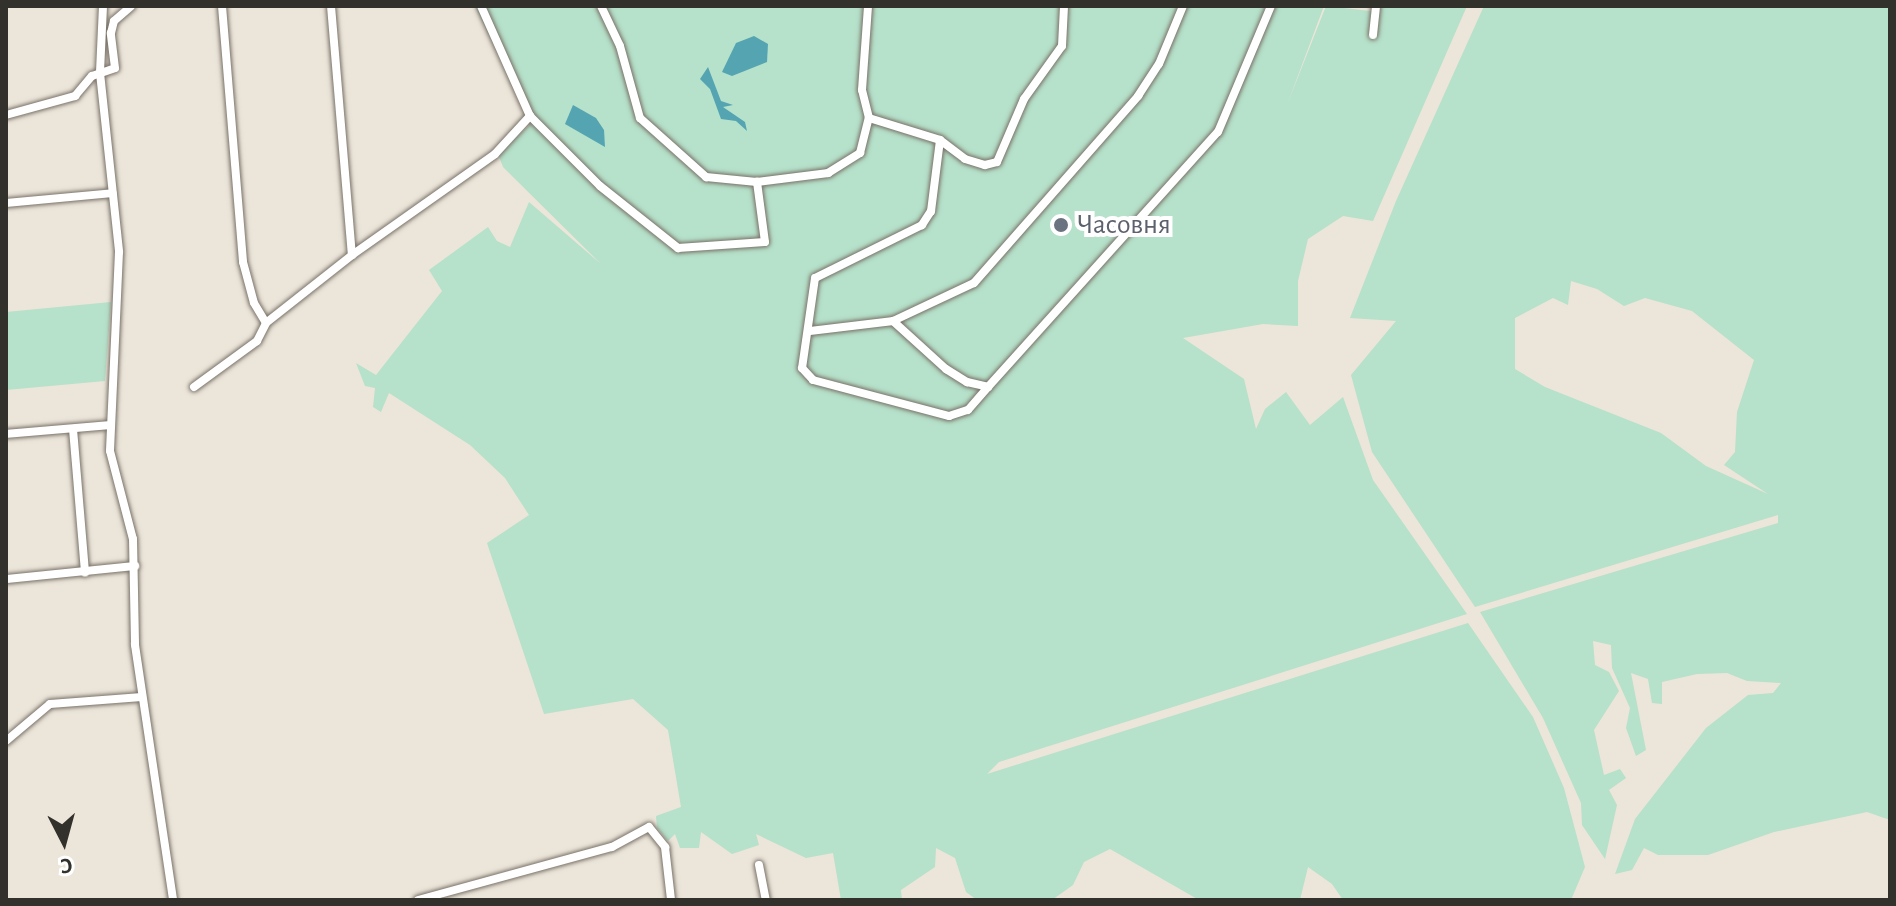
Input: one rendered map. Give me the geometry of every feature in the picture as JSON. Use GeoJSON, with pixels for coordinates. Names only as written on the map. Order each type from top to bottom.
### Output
{"type":"FeatureCollection","features":[{"type":"Feature","properties":{"kind":"street"},"geometry":{"type":"LineString","coordinates":[[103,6],[100,73],[119,252],[110,451],[129,516],[135,566],[133,622],[173,900]]}},
{"type":"Feature","properties":{"kind":"street"},"geometry":{"type":"LineString","coordinates":[[6,115],[75,96],[100,73],[115,68],[111,33],[114,21],[131,6]]}},
{"type":"Feature","properties":{"kind":"street"},"geometry":{"type":"LineString","coordinates":[[222,6],[243,262],[254,303],[266,323]]}},
{"type":"Feature","properties":{"kind":"street"},"geometry":{"type":"LineString","coordinates":[[331,6],[352,255]]}},
{"type":"Feature","properties":{"kind":"street"},"geometry":{"type":"LineString","coordinates":[[481,6],[530,116],[600,186],[678,248],[765,242],[757,182]]}},
{"type":"Feature","properties":{"kind":"street"},"geometry":{"type":"LineString","coordinates":[[601,6],[620,46],[640,118],[706,177],[757,182],[828,173],[860,153],[869,118],[862,90],[868,6]]}},
{"type":"Feature","properties":{"kind":"street"},"geometry":{"type":"LineString","coordinates":[[869,118],[940,140],[965,159],[985,165],[997,162],[1024,99],[1062,46],[1064,6]]}},
{"type":"Feature","properties":{"kind":"street"},"geometry":{"type":"LineString","coordinates":[[810,331],[893,321],[974,283],[1138,96],[1159,64],[1183,6]]}},
{"type":"Feature","properties":{"kind":"street"},"geometry":{"type":"LineString","coordinates":[[940,140],[931,211],[922,225],[868,255],[821,271],[811,287],[810,331],[802,368],[813,380],[949,416],[968,410],[1218,132],[1271,6]]}},
{"type":"Feature","properties":{"kind":"street"},"geometry":{"type":"LineString","coordinates":[[1373,35],[1376,6]]}},
{"type":"Feature","properties":{"kind":"street"},"geometry":{"type":"LineString","coordinates":[[194,387],[257,341],[266,323],[352,255],[495,154],[530,116]]}},
{"type":"Feature","properties":{"kind":"street"},"geometry":{"type":"LineString","coordinates":[[6,203],[113,193]]}},
{"type":"Feature","properties":{"kind":"street"},"geometry":{"type":"LineString","coordinates":[[893,321],[946,369],[967,382],[988,387]]}},
{"type":"Feature","properties":{"kind":"street"},"geometry":{"type":"LineString","coordinates":[[6,434],[110,425]]}},
{"type":"Feature","properties":{"kind":"street"},"geometry":{"type":"LineString","coordinates":[[73,429],[85,572]]}},
{"type":"Feature","properties":{"kind":"street"},"geometry":{"type":"LineString","coordinates":[[6,579],[135,566]]}},
{"type":"Feature","properties":{"kind":"street"},"geometry":{"type":"LineString","coordinates":[[6,741],[50,704],[142,697]]}},
{"type":"Feature","properties":{"kind":"street"},"geometry":{"type":"LineString","coordinates":[[418,900],[612,847],[649,827],[665,847],[671,900]]}},
{"type":"Feature","properties":{"kind":"street"},"geometry":{"type":"LineString","coordinates":[[759,865],[766,900]]}},
{"type":"Feature","properties":{"kind":"green space"},"geometry":{"type":"Polygon","coordinates":[[[475,6],[1324,6],[1287,105],[1326,6],[1379,12],[1382,6],[1467,6],[1373,221],[1343,216],[1308,239],[1298,281],[1298,326],[1263,324],[1183,338],[1244,379],[1256,429],[1265,409],[1286,392],[1310,425],[1343,397],[1373,480],[1467,614],[999,762],[987,774],[1468,623],[1533,717],[1564,788],[1585,867],[1571,900],[1343,900],[1332,884],[1308,867],[1300,900],[1199,900],[1110,849],[1084,862],[1073,885],[1052,900],[977,900],[966,892],[955,858],[936,848],[935,867],[901,890],[902,900],[841,900],[833,853],[806,858],[756,834],[759,845],[732,854],[701,832],[699,848],[680,848],[675,834],[668,841],[657,828],[656,816],[681,807],[668,730],[633,699],[544,714],[487,543],[529,515],[505,478],[470,445],[389,393],[381,412],[373,407],[375,388],[365,386],[356,363],[376,375],[442,291],[429,270],[488,227],[497,241],[510,247],[529,202],[601,264],[503,167],[498,154],[531,124],[475,6]]]}},
{"type":"Feature","properties":{"kind":"green space"},"geometry":{"type":"Polygon","coordinates":[[[1484,6],[1890,6],[1890,820],[1867,812],[1774,832],[1708,855],[1658,855],[1644,848],[1632,870],[1615,874],[1635,819],[1706,728],[1748,695],[1773,693],[1781,683],[1747,681],[1727,673],[1697,674],[1662,682],[1662,704],[1652,703],[1648,679],[1631,673],[1646,750],[1636,756],[1626,728],[1630,708],[1612,668],[1611,645],[1593,641],[1595,665],[1609,672],[1619,691],[1594,730],[1604,775],[1620,769],[1626,778],[1609,790],[1617,805],[1605,859],[1582,825],[1581,803],[1543,718],[1480,612],[1778,523],[1778,515],[1475,607],[1372,452],[1351,375],[1396,321],[1350,318],[1396,201],[1484,6]],[[1571,281],[1568,305],[1553,298],[1515,318],[1515,369],[1545,387],[1661,433],[1706,466],[1768,494],[1724,465],[1735,452],[1737,412],[1754,360],[1692,311],[1645,298],[1624,306],[1597,289],[1571,281]]]}},
{"type":"Feature","properties":{"kind":"green space"},"geometry":{"type":"Polygon","coordinates":[[[111,302],[105,381],[6,390],[6,312],[111,302]]]}},
{"type":"Feature","properties":{"kind":"water"},"geometry":{"type":"Polygon","coordinates":[[[754,36],[768,44],[767,62],[732,76],[722,72],[736,43],[754,36]]]}},
{"type":"Feature","properties":{"kind":"water"},"geometry":{"type":"Polygon","coordinates":[[[708,67],[721,101],[733,105],[723,107],[745,122],[747,131],[736,121],[721,119],[710,89],[700,79],[708,67]]]}},
{"type":"Feature","properties":{"kind":"water"},"geometry":{"type":"Polygon","coordinates":[[[573,105],[596,118],[604,130],[605,147],[565,124],[573,105]]]}},
{"type":"Feature","properties":{"kind":"place","name":"Часовня"},"geometry":{"type":"Point","coordinates":[1061,225]}}]}
